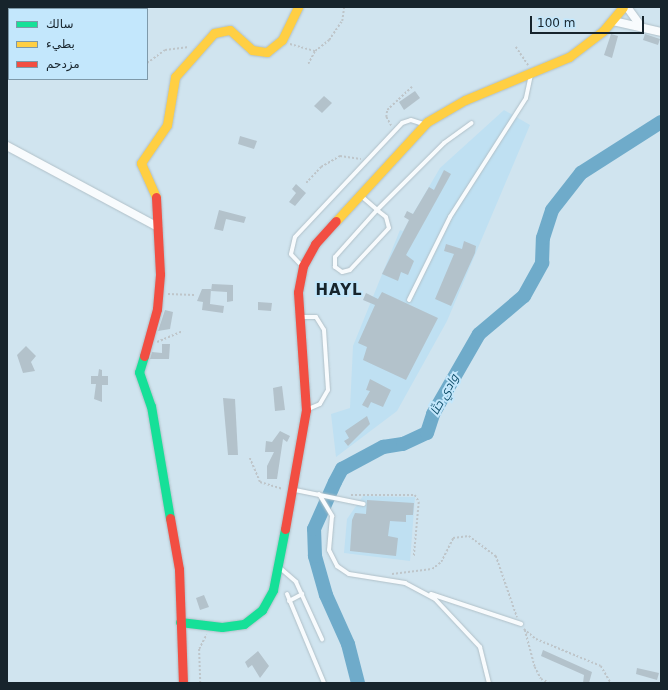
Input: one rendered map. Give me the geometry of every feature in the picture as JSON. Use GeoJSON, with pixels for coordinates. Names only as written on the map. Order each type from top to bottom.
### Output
{"type":"FeatureCollection","features":[{"type":"Feature","properties":{"kind":"street"},"geometry":{"type":"LineString","coordinates":[[183,683],[176,555],[151,406],[140,376],[144,347],[158,297],[158,201],[141,163],[168,125],[170,90],[178,71],[218,30],[233,32],[249,48],[259,52],[272,50],[282,40],[298,7]]}},
{"type":"Feature","properties":{"kind":"street"},"geometry":{"type":"LineString","coordinates":[[180,622],[232,628],[253,618],[268,601],[277,566],[306,410],[299,317],[303,266],[315,244],[359,194],[426,124],[465,100],[532,74],[581,50],[613,21],[623,7]]}},
{"type":"Feature","properties":{"kind":"street"},"geometry":{"type":"LineString","coordinates":[[627,7],[641,26]]}},
{"type":"Feature","properties":{"kind":"street"},"geometry":{"type":"LineString","coordinates":[[613,21],[641,26],[661,32]]}},
{"type":"Feature","properties":{"kind":"street"},"geometry":{"type":"LineString","coordinates":[[7,146],[158,227]]}},
{"type":"Feature","properties":{"kind":"lane"},"geometry":{"type":"LineString","coordinates":[[409,300],[450,217],[526,98],[532,74]]}},
{"type":"Feature","properties":{"kind":"lane"},"geometry":{"type":"LineString","coordinates":[[303,266],[291,254],[293,240],[395,130],[407,121],[426,124]]}},
{"type":"Feature","properties":{"kind":"lane"},"geometry":{"type":"LineString","coordinates":[[359,194],[378,210],[389,222],[388,232],[350,270],[339,271],[335,267],[335,257],[378,210],[444,143],[472,123]]}},
{"type":"Feature","properties":{"kind":"lane"},"geometry":{"type":"LineString","coordinates":[[299,317],[316,317],[321,322],[328,382],[327,398],[306,410]]}},
{"type":"Feature","properties":{"kind":"lane"},"geometry":{"type":"LineString","coordinates":[[292,490],[319,494],[364,504]]}},
{"type":"Feature","properties":{"kind":"lane"},"geometry":{"type":"LineString","coordinates":[[319,494],[328,505],[332,521],[329,550],[337,566],[349,574],[405,583],[426,592],[520,624]]}},
{"type":"Feature","properties":{"kind":"lane"},"geometry":{"type":"LineString","coordinates":[[277,566],[290,574],[302,594],[322,639]]}},
{"type":"Feature","properties":{"kind":"lane"},"geometry":{"type":"LineString","coordinates":[[426,592],[480,647],[489,683]]}},
{"type":"Feature","properties":{"kind":"lane"},"geometry":{"type":"LineString","coordinates":[[287,594],[324,683]]}},
{"type":"Feature","properties":{"kind":"lane"},"geometry":{"type":"LineString","coordinates":[[289,601],[302,594]]}},
{"type":"Feature","properties":{"kind":"path"},"geometry":{"type":"LineString","coordinates":[[308,64],[314,51],[329,40],[342,20],[344,7]]}},
{"type":"Feature","properties":{"kind":"path"},"geometry":{"type":"LineString","coordinates":[[282,40],[314,51]]}},
{"type":"Feature","properties":{"kind":"path"},"geometry":{"type":"LineString","coordinates":[[148,62],[165,50],[194,45]]}},
{"type":"Feature","properties":{"kind":"path"},"geometry":{"type":"LineString","coordinates":[[516,47],[532,74]]}},
{"type":"Feature","properties":{"kind":"path"},"geometry":{"type":"LineString","coordinates":[[395,130],[386,117],[387,110],[412,87]]}},
{"type":"Feature","properties":{"kind":"path"},"geometry":{"type":"LineString","coordinates":[[306,183],[321,167],[340,156],[351,155],[366,161]]}},
{"type":"Feature","properties":{"kind":"path"},"geometry":{"type":"LineString","coordinates":[[158,297],[194,295]]}},
{"type":"Feature","properties":{"kind":"path"},"geometry":{"type":"LineString","coordinates":[[144,347],[183,331]]}},
{"type":"Feature","properties":{"kind":"path"},"geometry":{"type":"LineString","coordinates":[[250,458],[260,482],[292,490]]}},
{"type":"Feature","properties":{"kind":"path"},"geometry":{"type":"LineString","coordinates":[[342,499],[368,492],[415,495],[419,502],[414,557]]}},
{"type":"Feature","properties":{"kind":"path"},"geometry":{"type":"LineString","coordinates":[[384,574],[432,569],[441,562],[453,538],[469,536],[496,556],[520,624],[548,645],[601,666],[611,683]]}},
{"type":"Feature","properties":{"kind":"path"},"geometry":{"type":"LineString","coordinates":[[200,683],[199,649],[210,626]]}},
{"type":"Feature","properties":{"kind":"path"},"geometry":{"type":"LineString","coordinates":[[526,630],[535,667],[541,679],[550,683]]}},
{"type":"Feature","properties":{"kind":"shaded area"},"geometry":{"type":"Polygon","coordinates":[[[504,110],[530,125],[447,321],[397,411],[336,457],[331,414],[350,408],[353,346],[400,230],[403,231],[440,168],[504,110]]]}},
{"type":"Feature","properties":{"kind":"shaded area"},"geometry":{"type":"Polygon","coordinates":[[[363,496],[415,497],[410,561],[344,553],[347,519],[363,496]]]}},
{"type":"Feature","properties":{"kind":"building"},"geometry":{"type":"Polygon","coordinates":[[[611,34],[618,36],[612,58],[604,55],[611,34]]]}},
{"type":"Feature","properties":{"kind":"building"},"geometry":{"type":"Polygon","coordinates":[[[645,34],[660,39],[658,45],[643,40],[645,34]]]}},
{"type":"Feature","properties":{"kind":"building"},"geometry":{"type":"Polygon","coordinates":[[[415,91],[420,98],[404,110],[399,102],[415,91]]]}},
{"type":"Feature","properties":{"kind":"building"},"geometry":{"type":"Polygon","coordinates":[[[324,96],[332,103],[322,113],[314,106],[324,96]]]}},
{"type":"Feature","properties":{"kind":"building"},"geometry":{"type":"Polygon","coordinates":[[[240,136],[257,141],[254,149],[238,144],[240,136]]]}},
{"type":"Feature","properties":{"kind":"building"},"geometry":{"type":"Polygon","coordinates":[[[444,170],[451,174],[406,255],[414,261],[408,275],[401,272],[398,281],[382,274],[409,220],[404,217],[407,211],[413,214],[429,187],[434,190],[444,170]]]}},
{"type":"Feature","properties":{"kind":"building"},"geometry":{"type":"Polygon","coordinates":[[[296,184],[306,193],[295,206],[289,202],[296,193],[292,189],[296,184]]]}},
{"type":"Feature","properties":{"kind":"building"},"geometry":{"type":"Polygon","coordinates":[[[219,210],[246,217],[244,223],[226,219],[223,231],[214,229],[219,210]]]}},
{"type":"Feature","properties":{"kind":"building"},"geometry":{"type":"Polygon","coordinates":[[[464,241],[476,246],[475,253],[451,306],[435,299],[454,254],[444,251],[446,244],[462,249],[464,241]]]}},
{"type":"Feature","properties":{"kind":"building"},"geometry":{"type":"Polygon","coordinates":[[[212,284],[233,285],[233,301],[227,302],[227,292],[211,291],[212,284]]]}},
{"type":"Feature","properties":{"kind":"building"},"geometry":{"type":"Polygon","coordinates":[[[202,289],[211,289],[210,304],[224,306],[223,313],[202,310],[203,302],[197,301],[202,289]]]}},
{"type":"Feature","properties":{"kind":"building"},"geometry":{"type":"Polygon","coordinates":[[[382,292],[438,318],[406,380],[363,360],[367,347],[358,343],[375,305],[363,300],[366,293],[378,299],[382,292]]]}},
{"type":"Feature","properties":{"kind":"building"},"geometry":{"type":"Polygon","coordinates":[[[258,302],[272,303],[271,311],[258,310],[258,302]]]}},
{"type":"Feature","properties":{"kind":"building"},"geometry":{"type":"Polygon","coordinates":[[[165,310],[173,312],[170,329],[158,331],[165,310]]]}},
{"type":"Feature","properties":{"kind":"building"},"geometry":{"type":"Polygon","coordinates":[[[162,344],[170,344],[169,359],[150,359],[152,352],[162,353],[162,344]]]}},
{"type":"Feature","properties":{"kind":"building"},"geometry":{"type":"Polygon","coordinates":[[[26,346],[36,356],[31,362],[35,371],[23,373],[17,355],[26,346]]]}},
{"type":"Feature","properties":{"kind":"building"},"geometry":{"type":"Polygon","coordinates":[[[99,369],[102,370],[102,376],[108,376],[108,385],[102,385],[102,402],[94,399],[96,384],[91,384],[91,376],[98,376],[99,369]]]}},
{"type":"Feature","properties":{"kind":"building"},"geometry":{"type":"Polygon","coordinates":[[[370,379],[391,390],[383,407],[371,402],[368,408],[362,405],[370,391],[366,390],[370,379]]]}},
{"type":"Feature","properties":{"kind":"building"},"geometry":{"type":"Polygon","coordinates":[[[282,386],[285,410],[275,411],[273,388],[282,386]]]}},
{"type":"Feature","properties":{"kind":"building"},"geometry":{"type":"Polygon","coordinates":[[[223,398],[235,399],[238,455],[228,455],[223,398]]]}},
{"type":"Feature","properties":{"kind":"building"},"geometry":{"type":"Polygon","coordinates":[[[367,416],[370,424],[348,446],[344,441],[349,438],[345,431],[367,416]]]}},
{"type":"Feature","properties":{"kind":"building"},"geometry":{"type":"Polygon","coordinates":[[[280,431],[290,436],[287,442],[283,439],[277,479],[267,479],[267,466],[274,452],[265,452],[266,441],[272,442],[280,431]]]}},
{"type":"Feature","properties":{"kind":"building"},"geometry":{"type":"Polygon","coordinates":[[[367,500],[414,503],[413,515],[406,515],[406,522],[390,521],[388,536],[398,538],[396,556],[350,551],[352,520],[355,513],[366,514],[367,500]]]}},
{"type":"Feature","properties":{"kind":"building"},"geometry":{"type":"Polygon","coordinates":[[[204,595],[209,607],[200,610],[196,598],[204,595]]]}},
{"type":"Feature","properties":{"kind":"building"},"geometry":{"type":"Polygon","coordinates":[[[543,650],[592,672],[589,683],[583,683],[584,675],[541,656],[543,650]]]}},
{"type":"Feature","properties":{"kind":"building"},"geometry":{"type":"Polygon","coordinates":[[[258,651],[269,666],[260,678],[252,665],[248,668],[245,662],[258,651]]]}},
{"type":"Feature","properties":{"kind":"building"},"geometry":{"type":"Polygon","coordinates":[[[637,668],[659,673],[657,680],[636,674],[637,668]]]}},
{"type":"Feature","properties":{"kind":"waterway","name":"وادي حتّا"},"geometry":{"type":"LineString","coordinates":[[358,683],[348,644],[326,595],[315,556],[314,529],[342,469],[383,447],[403,444],[427,433],[433,414],[479,334],[524,296],[542,263],[543,238],[552,210],[581,173],[661,122]]}},
{"type":"Feature","properties":{"kind":"traffic: fast"},"geometry":{"type":"LineString","coordinates":[[144,356],[139,372],[151,406],[170,518]]}},
{"type":"Feature","properties":{"kind":"traffic: fast"},"geometry":{"type":"LineString","coordinates":[[180,622],[222,627],[244,624],[262,610],[273,590],[285,529]]}},
{"type":"Feature","properties":{"kind":"traffic: slow"},"geometry":{"type":"LineString","coordinates":[[156,197],[141,163],[167,125],[175,77],[214,33],[230,30],[252,50],[267,52],[282,40],[298,7]]}},
{"type":"Feature","properties":{"kind":"traffic: slow"},"geometry":{"type":"LineString","coordinates":[[336,221],[427,122],[465,100],[569,57],[603,31],[623,7]]}},
{"type":"Feature","properties":{"kind":"traffic: jam"},"geometry":{"type":"LineString","coordinates":[[144,356],[157,309],[160,274],[156,197]]}},
{"type":"Feature","properties":{"kind":"traffic: jam"},"geometry":{"type":"LineString","coordinates":[[285,529],[306,410],[298,292],[303,266],[315,244],[336,221]]}},
{"type":"Feature","properties":{"kind":"traffic: jam"},"geometry":{"type":"LineString","coordinates":[[170,518],[179,569],[183,683]]}},
{"type":"Feature","properties":{"kind":"district","name":"HAYL"},"geometry":{"type":"Point","coordinates":[339,291]}}]}
